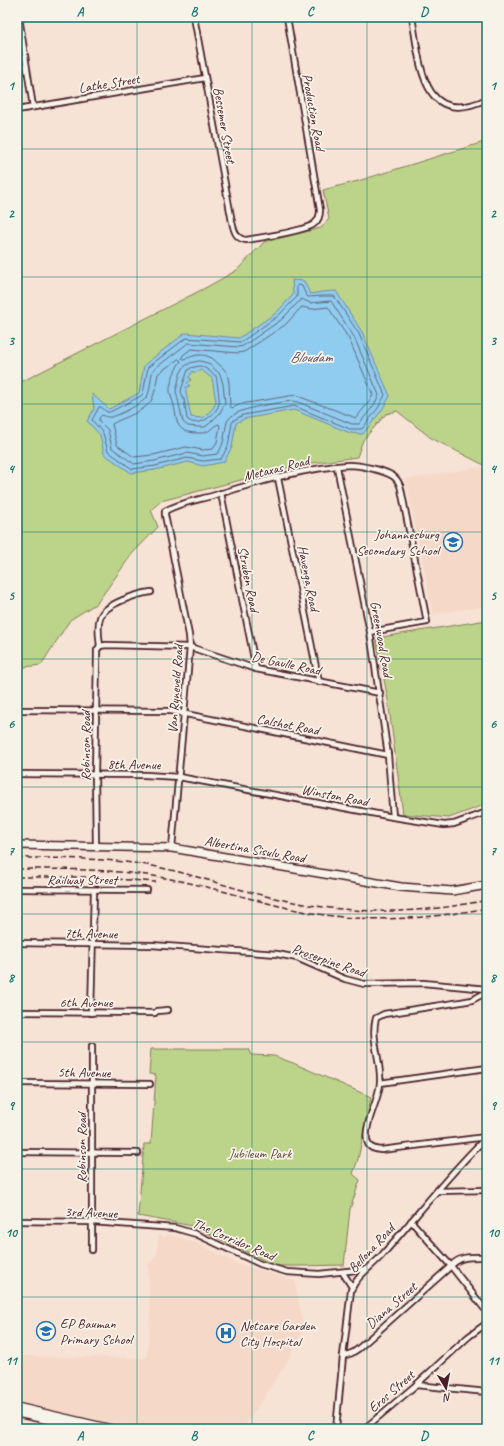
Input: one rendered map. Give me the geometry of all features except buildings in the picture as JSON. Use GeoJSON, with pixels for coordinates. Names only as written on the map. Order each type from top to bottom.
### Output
{"type":"FeatureCollection","features":[{"type":"Feature","properties":{"kind":"main road","name":"Albertina Sisulu Road"},"geometry":{"type":"LineString","coordinates":[[17,845],[172,848],[396,886],[452,891],[487,885]]}},
{"type":"Feature","properties":{"kind":"main road"},"geometry":{"type":"LineString","coordinates":[[17,1407],[112,1429]]}},
{"type":"Feature","properties":{"kind":"main road"},"geometry":{"type":"LineString","coordinates":[[17,1413],[89,1429]]}},
{"type":"Feature","properties":{"kind":"street"},"geometry":{"type":"LineString","coordinates":[[20,17],[33,107]]}},
{"type":"Feature","properties":{"kind":"street","name":"Bessemer Street"},"geometry":{"type":"LineString","coordinates":[[194,17],[232,222],[237,236]]}},
{"type":"Feature","properties":{"kind":"street","name":"Production Road"},"geometry":{"type":"LineString","coordinates":[[237,236],[246,240],[305,228],[312,226],[318,220],[320,210],[287,17]]}},
{"type":"Feature","properties":{"kind":"street"},"geometry":{"type":"LineString","coordinates":[[412,17],[423,77],[434,97],[445,104],[454,107],[464,107],[487,99]]}},
{"type":"Feature","properties":{"kind":"street","name":"Lathe Street"},"geometry":{"type":"LineString","coordinates":[[17,110],[205,78]]}},
{"type":"Feature","properties":{"kind":"street","name":"Metaxas Road"},"geometry":{"type":"LineString","coordinates":[[165,511],[176,506],[221,493],[297,473],[356,465],[393,476],[401,489],[427,622],[370,632]]}},
{"type":"Feature","properties":{"kind":"street","name":"Greenwood Road"},"geometry":{"type":"LineString","coordinates":[[337,467],[370,632],[380,693],[388,755],[393,817]]}},
{"type":"Feature","properties":{"kind":"street","name":"Havenga Road"},"geometry":{"type":"LineString","coordinates":[[278,478],[319,682]]}},
{"type":"Feature","properties":{"kind":"street","name":"Struben Road"},"geometry":{"type":"LineString","coordinates":[[221,493],[256,669]]}},
{"type":"Feature","properties":{"kind":"street","name":"Van Ryneveld Road"},"geometry":{"type":"LineString","coordinates":[[165,511],[164,515],[188,627],[190,647],[172,848]]}},
{"type":"Feature","properties":{"kind":"street","name":"Robinson Road"},"geometry":{"type":"LineString","coordinates":[[96,846],[96,710],[97,655],[99,647],[100,618],[106,609],[117,602],[151,592]]}},
{"type":"Feature","properties":{"kind":"street","name":"De Gaulle Road"},"geometry":{"type":"LineString","coordinates":[[99,647],[106,645],[190,647],[256,669],[380,693]]}},
{"type":"Feature","properties":{"kind":"street","name":"Calshot Road"},"geometry":{"type":"LineString","coordinates":[[17,710],[163,710],[388,755]]}},
{"type":"Feature","properties":{"kind":"street","name":"8th Avenue"},"geometry":{"type":"LineString","coordinates":[[17,774],[179,777]]}},
{"type":"Feature","properties":{"kind":"street","name":"Winston Road"},"geometry":{"type":"LineString","coordinates":[[179,777],[393,817],[448,825],[461,822],[487,812]]}},
{"type":"Feature","properties":{"kind":"street","name":"Railway Street"},"geometry":{"type":"LineString","coordinates":[[17,889],[147,890]]}},
{"type":"Feature","properties":{"kind":"street"},"geometry":{"type":"LineString","coordinates":[[91,1013],[94,944],[94,890]]}},
{"type":"Feature","properties":{"kind":"street","name":"7th Avenue"},"geometry":{"type":"LineString","coordinates":[[17,944],[164,946]]}},
{"type":"Feature","properties":{"kind":"street","name":"Proserpine Road"},"geometry":{"type":"LineString","coordinates":[[164,946],[290,956],[345,979],[364,984],[423,982],[487,989]]}},
{"type":"Feature","properties":{"kind":"street"},"geometry":{"type":"LineString","coordinates":[[487,992],[472,1000],[384,1014],[376,1018],[374,1030],[380,1083],[366,1138],[368,1144],[374,1149],[381,1150],[487,1137]]}},
{"type":"Feature","properties":{"kind":"street","name":"6th Avenue"},"geometry":{"type":"LineString","coordinates":[[17,1012],[155,1013],[158,1011],[168,1010]]}},
{"type":"Feature","properties":{"kind":"street","name":"Robinson Road"},"geometry":{"type":"LineString","coordinates":[[92,1046],[92,1250]]}},
{"type":"Feature","properties":{"kind":"street"},"geometry":{"type":"LineString","coordinates":[[380,1083],[487,1068]]}},
{"type":"Feature","properties":{"kind":"street","name":"5th Avenue"},"geometry":{"type":"LineString","coordinates":[[17,1083],[150,1084]]}},
{"type":"Feature","properties":{"kind":"street","name":"Bellona Road"},"geometry":{"type":"LineString","coordinates":[[336,1429],[350,1290],[354,1282],[382,1255],[462,1162],[487,1137]]}},
{"type":"Feature","properties":{"kind":"street"},"geometry":{"type":"LineString","coordinates":[[17,1152],[138,1153]]}},
{"type":"Feature","properties":{"kind":"street"},"geometry":{"type":"LineString","coordinates":[[437,1191],[487,1190]]}},
{"type":"Feature","properties":{"kind":"street","name":"3rd Avenue"},"geometry":{"type":"LineString","coordinates":[[17,1221],[92,1222],[163,1226]]}},
{"type":"Feature","properties":{"kind":"street"},"geometry":{"type":"LineString","coordinates":[[411,1221],[451,1266],[487,1312]]}},
{"type":"Feature","properties":{"kind":"street","name":"The Corridor Road"},"geometry":{"type":"LineString","coordinates":[[163,1226],[196,1234],[239,1256],[272,1269],[288,1272],[319,1274],[367,1268]]}},
{"type":"Feature","properties":{"kind":"street","name":"Diana Street"},"geometry":{"type":"LineString","coordinates":[[343,1356],[358,1349],[459,1259],[487,1257]]}},
{"type":"Feature","properties":{"kind":"street"},"geometry":{"type":"LineString","coordinates":[[343,1272],[352,1287]]}},
{"type":"Feature","properties":{"kind":"street","name":"Eros Street"},"geometry":{"type":"LineString","coordinates":[[364,1429],[416,1385],[468,1337],[487,1323]]}},
{"type":"Feature","properties":{"kind":"street"},"geometry":{"type":"LineString","coordinates":[[416,1385],[487,1392]]}},
{"type":"Feature","properties":{"kind":"shaded area","name":"Johannesburg Secondary School"},"geometry":{"type":"Polygon","coordinates":[[[486,466],[487,606],[433,614],[406,479],[486,466]]]}},
{"type":"Feature","properties":{"kind":"shaded area","name":"Netcare Garden City Hospital"},"geometry":{"type":"Polygon","coordinates":[[[168,1234],[202,1245],[236,1263],[295,1281],[304,1329],[286,1364],[243,1429],[136,1429],[17,1402],[17,1356],[147,1357],[150,1317],[148,1265],[157,1254],[158,1235],[166,1237],[168,1234]]]}},
{"type":"Feature","properties":{"kind":"green space"},"geometry":{"type":"Polygon","coordinates":[[[487,141],[487,471],[486,466],[431,438],[397,411],[386,414],[363,440],[357,457],[298,465],[161,501],[151,510],[158,527],[132,554],[97,603],[70,620],[41,665],[17,668],[17,381],[21,382],[207,287],[237,270],[264,242],[321,228],[329,219],[323,190],[358,181],[487,141]]]}},
{"type":"Feature","properties":{"kind":"green space"},"geometry":{"type":"Polygon","coordinates":[[[487,620],[487,804],[449,818],[403,814],[388,700],[376,638],[487,620]]]}},
{"type":"Feature","properties":{"kind":"green space","name":"Jubileum Park"},"geometry":{"type":"Polygon","coordinates":[[[151,1049],[248,1049],[251,1055],[274,1056],[371,1097],[358,1159],[353,1174],[360,1180],[350,1209],[344,1265],[275,1266],[193,1226],[138,1216],[144,1144],[151,1144],[156,1075],[149,1074],[151,1049]]]}},
{"type":"Feature","properties":{"kind":"water","name":"Bloudam"},"geometry":{"type":"Polygon","coordinates":[[[292,280],[304,281],[310,294],[336,291],[362,332],[390,396],[382,410],[363,434],[350,433],[294,410],[244,419],[236,423],[232,447],[224,462],[203,466],[188,462],[155,470],[131,473],[104,454],[100,435],[87,421],[94,409],[92,394],[109,409],[139,393],[144,365],[185,333],[239,338],[276,313],[293,295],[292,280]],[[201,370],[195,373],[193,371],[189,377],[191,380],[187,383],[190,386],[186,387],[186,389],[191,417],[203,418],[213,408],[216,402],[212,378],[201,370]]]}},
{"type":"Feature","properties":{"kind":"railway"},"geometry":{"type":"LineString","coordinates":[[17,858],[66,858],[147,865],[180,872],[263,895],[331,908],[383,911],[409,910],[461,905],[487,900]]}},
{"type":"Feature","properties":{"kind":"railway"},"geometry":{"type":"LineString","coordinates":[[17,869],[91,870],[147,875],[202,886],[312,913],[356,918],[378,919],[422,917],[487,908]]}},
{"type":"Feature","properties":{"kind":"railway"},"geometry":{"type":"LineString","coordinates":[[17,877],[90,877],[156,882]]}},
{"type":"Feature","properties":{"kind":"place","name":"Johannesburg Secondary School"},"geometry":{"type":"Point","coordinates":[453,542]}},
{"type":"Feature","properties":{"kind":"place","name":"EP Bauman Primary School"},"geometry":{"type":"Point","coordinates":[46,1331]}},
{"type":"Feature","properties":{"kind":"place","name":"Netcare Garden City Hospital"},"geometry":{"type":"Point","coordinates":[226,1333]}}]}
